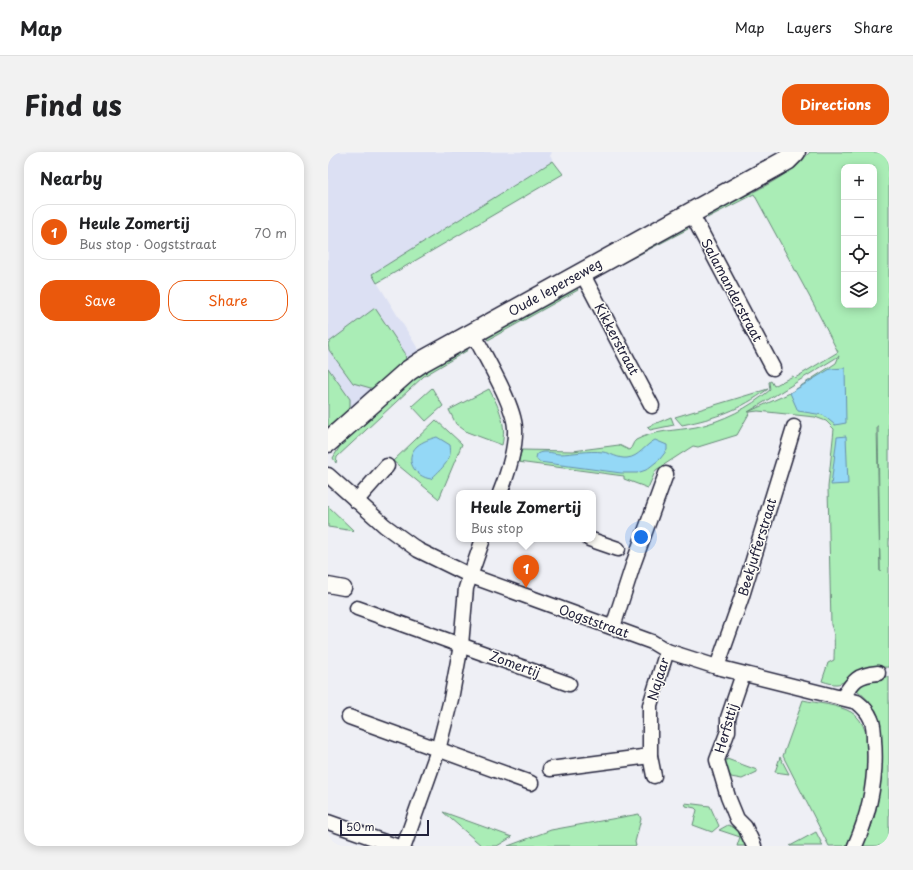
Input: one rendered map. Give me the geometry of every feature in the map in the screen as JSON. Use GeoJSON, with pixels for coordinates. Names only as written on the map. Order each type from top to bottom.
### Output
{"type":"FeatureCollection","features":[{"type":"Feature","properties":{"kind":"street","name":"Oude Ieperseweg"},"geometry":{"type":"LineString","coordinates":[[328,442],[408,371],[473,333],[787,160],[795,152]]}},
{"type":"Feature","properties":{"kind":"street","name":"Salamanderstraat"},"geometry":{"type":"LineString","coordinates":[[691,213],[773,368]]}},
{"type":"Feature","properties":{"kind":"street","name":"Kikkerstraat"},"geometry":{"type":"LineString","coordinates":[[582,273],[652,406]]}},
{"type":"Feature","properties":{"kind":"street"},"geometry":{"type":"LineString","coordinates":[[473,333],[510,406],[516,428],[510,469],[501,490]]}},
{"type":"Feature","properties":{"kind":"street","name":"Beekjufferstraat"},"geometry":{"type":"LineString","coordinates":[[717,667],[741,599],[794,427]]}},
{"type":"Feature","properties":{"kind":"street"},"geometry":{"type":"LineString","coordinates":[[356,501],[386,466]]}},
{"type":"Feature","properties":{"kind":"street"},"geometry":{"type":"LineString","coordinates":[[613,628],[634,562],[666,474]]}},
{"type":"Feature","properties":{"kind":"street","name":"Oogststraat"},"geometry":{"type":"LineString","coordinates":[[328,475],[385,526],[418,550],[471,576],[652,642],[667,651],[743,674],[820,694],[843,697],[857,702],[866,709],[871,718],[875,756],[873,788],[865,822],[855,846]]}},
{"type":"Feature","properties":{"kind":"street"},"geometry":{"type":"LineString","coordinates":[[596,541],[618,549]]}},
{"type":"Feature","properties":{"kind":"street"},"geometry":{"type":"LineString","coordinates":[[404,846],[438,750],[451,699],[461,645],[466,588],[482,542]]}},
{"type":"Feature","properties":{"kind":"street"},"geometry":{"type":"LineString","coordinates":[[328,585],[344,588]]}},
{"type":"Feature","properties":{"kind":"street","name":"Zomertij"},"geometry":{"type":"LineString","coordinates":[[356,608],[569,684]]}},
{"type":"Feature","properties":{"kind":"street","name":"Najaar"},"geometry":{"type":"LineString","coordinates":[[654,776],[650,756],[650,705],[667,651]]}},
{"type":"Feature","properties":{"kind":"street"},"geometry":{"type":"LineString","coordinates":[[843,697],[854,681],[863,675],[878,673]]}},
{"type":"Feature","properties":{"kind":"street","name":"Herfsttij"},"geometry":{"type":"LineString","coordinates":[[743,674],[728,718],[728,731],[717,760],[728,797],[737,819],[745,827],[754,846]]}},
{"type":"Feature","properties":{"kind":"street"},"geometry":{"type":"LineString","coordinates":[[349,717],[531,783]]}},
{"type":"Feature","properties":{"kind":"street"},"geometry":{"type":"LineString","coordinates":[[550,769],[650,756]]}},
{"type":"Feature","properties":{"kind":"street"},"geometry":{"type":"LineString","coordinates":[[328,822],[396,846]]}},
{"type":"Feature","properties":{"kind":"shaded area"},"geometry":{"type":"Polygon","coordinates":[[[328,152],[552,152],[550,156],[553,161],[372,274],[420,352],[328,431],[328,152]]]}},
{"type":"Feature","properties":{"kind":"green space"},"geometry":{"type":"Polygon","coordinates":[[[810,152],[889,152],[889,667],[861,671],[850,676],[844,682],[836,684],[822,681],[828,663],[834,660],[834,633],[831,625],[828,487],[834,429],[826,421],[815,417],[758,411],[750,412],[737,435],[698,447],[693,446],[656,470],[648,488],[624,479],[624,476],[518,462],[522,450],[573,451],[619,445],[629,450],[636,440],[650,434],[696,427],[716,421],[735,413],[762,397],[770,390],[769,382],[771,381],[774,386],[793,376],[795,378],[838,352],[754,194],[707,218],[704,215],[774,181],[810,152]],[[839,356],[748,412],[790,393],[836,363],[839,356]],[[877,426],[880,571],[878,426],[877,426]]]}},
{"type":"Feature","properties":{"kind":"green space"},"geometry":{"type":"Polygon","coordinates":[[[553,161],[563,174],[377,283],[372,274],[553,161]]]}},
{"type":"Feature","properties":{"kind":"green space"},"geometry":{"type":"Polygon","coordinates":[[[686,226],[688,229],[596,277],[595,275],[686,226]]]}},
{"type":"Feature","properties":{"kind":"green space"},"geometry":{"type":"Polygon","coordinates":[[[576,287],[578,290],[488,340],[486,336],[576,287]]]}},
{"type":"Feature","properties":{"kind":"green space"},"geometry":{"type":"Polygon","coordinates":[[[375,308],[405,353],[406,361],[374,389],[353,383],[329,350],[328,343],[375,308]]]}},
{"type":"Feature","properties":{"kind":"green space"},"geometry":{"type":"Polygon","coordinates":[[[466,346],[468,350],[424,376],[337,457],[336,463],[333,458],[340,446],[412,380],[428,368],[466,346]]]}},
{"type":"Feature","properties":{"kind":"green space"},"geometry":{"type":"Polygon","coordinates":[[[328,368],[350,399],[350,410],[328,427],[328,368]]]}},
{"type":"Feature","properties":{"kind":"green space"},"geometry":{"type":"Polygon","coordinates":[[[432,388],[443,406],[426,421],[412,406],[432,388]]]}},
{"type":"Feature","properties":{"kind":"green space"},"geometry":{"type":"Polygon","coordinates":[[[489,389],[496,402],[503,423],[502,445],[467,432],[456,424],[449,410],[489,389]]]}},
{"type":"Feature","properties":{"kind":"green space"},"geometry":{"type":"Polygon","coordinates":[[[768,389],[737,408],[717,416],[682,425],[675,417],[768,389]]]}},
{"type":"Feature","properties":{"kind":"green space"},"geometry":{"type":"Polygon","coordinates":[[[671,417],[674,425],[650,430],[647,427],[671,417]]]}},
{"type":"Feature","properties":{"kind":"green space"},"geometry":{"type":"Polygon","coordinates":[[[436,420],[462,444],[439,499],[393,461],[436,420]]]}},
{"type":"Feature","properties":{"kind":"green space"},"geometry":{"type":"Polygon","coordinates":[[[328,506],[354,531],[328,527],[328,506]]]}},
{"type":"Feature","properties":{"kind":"green space"},"geometry":{"type":"Polygon","coordinates":[[[875,677],[889,677],[889,846],[862,846],[876,812],[879,761],[872,708],[869,701],[856,689],[860,681],[875,677]]]}},
{"type":"Feature","properties":{"kind":"green space"},"geometry":{"type":"Polygon","coordinates":[[[803,700],[834,706],[851,712],[860,720],[865,731],[869,760],[864,804],[860,819],[846,846],[829,846],[783,756],[803,700]]]}},
{"type":"Feature","properties":{"kind":"green space"},"geometry":{"type":"Polygon","coordinates":[[[780,757],[789,774],[775,772],[780,757]]]}},
{"type":"Feature","properties":{"kind":"green space"},"geometry":{"type":"Polygon","coordinates":[[[727,759],[757,770],[757,772],[742,779],[731,777],[724,764],[727,759]]]}},
{"type":"Feature","properties":{"kind":"green space"},"geometry":{"type":"Polygon","coordinates":[[[685,803],[710,806],[719,826],[712,832],[693,825],[697,810],[686,806],[685,803]]]}},
{"type":"Feature","properties":{"kind":"green space"},"geometry":{"type":"Polygon","coordinates":[[[443,812],[512,837],[497,846],[482,846],[443,812]]]}},
{"type":"Feature","properties":{"kind":"green space"},"geometry":{"type":"Polygon","coordinates":[[[639,814],[641,819],[635,842],[636,846],[508,846],[551,830],[639,814]]]}},
{"type":"Feature","properties":{"kind":"green space"},"geometry":{"type":"Polygon","coordinates":[[[728,825],[742,831],[749,846],[737,846],[740,837],[719,830],[728,825]]]}},
{"type":"Feature","properties":{"kind":"green space"},"geometry":{"type":"Polygon","coordinates":[[[816,832],[823,846],[790,846],[816,832]]]}},
{"type":"Feature","properties":{"kind":"water"},"geometry":{"type":"Polygon","coordinates":[[[845,368],[846,423],[835,425],[823,415],[798,411],[790,393],[830,369],[845,368]]]}},
{"type":"Feature","properties":{"kind":"water"},"geometry":{"type":"Polygon","coordinates":[[[846,436],[848,484],[831,485],[837,437],[846,436]]]}},
{"type":"Feature","properties":{"kind":"water"},"geometry":{"type":"Polygon","coordinates":[[[437,437],[450,445],[450,455],[439,472],[431,479],[425,478],[413,467],[411,456],[419,444],[437,437]]]}},
{"type":"Feature","properties":{"kind":"water"},"geometry":{"type":"Polygon","coordinates":[[[655,440],[667,445],[667,450],[660,459],[646,470],[637,473],[621,473],[539,462],[536,458],[537,454],[542,452],[559,454],[592,451],[627,458],[635,455],[655,440]]]}},
{"type":"Feature","properties":{"kind":"place","name":"Heule Zomertij"},"geometry":{"type":"Point","coordinates":[526,588]}}]}
